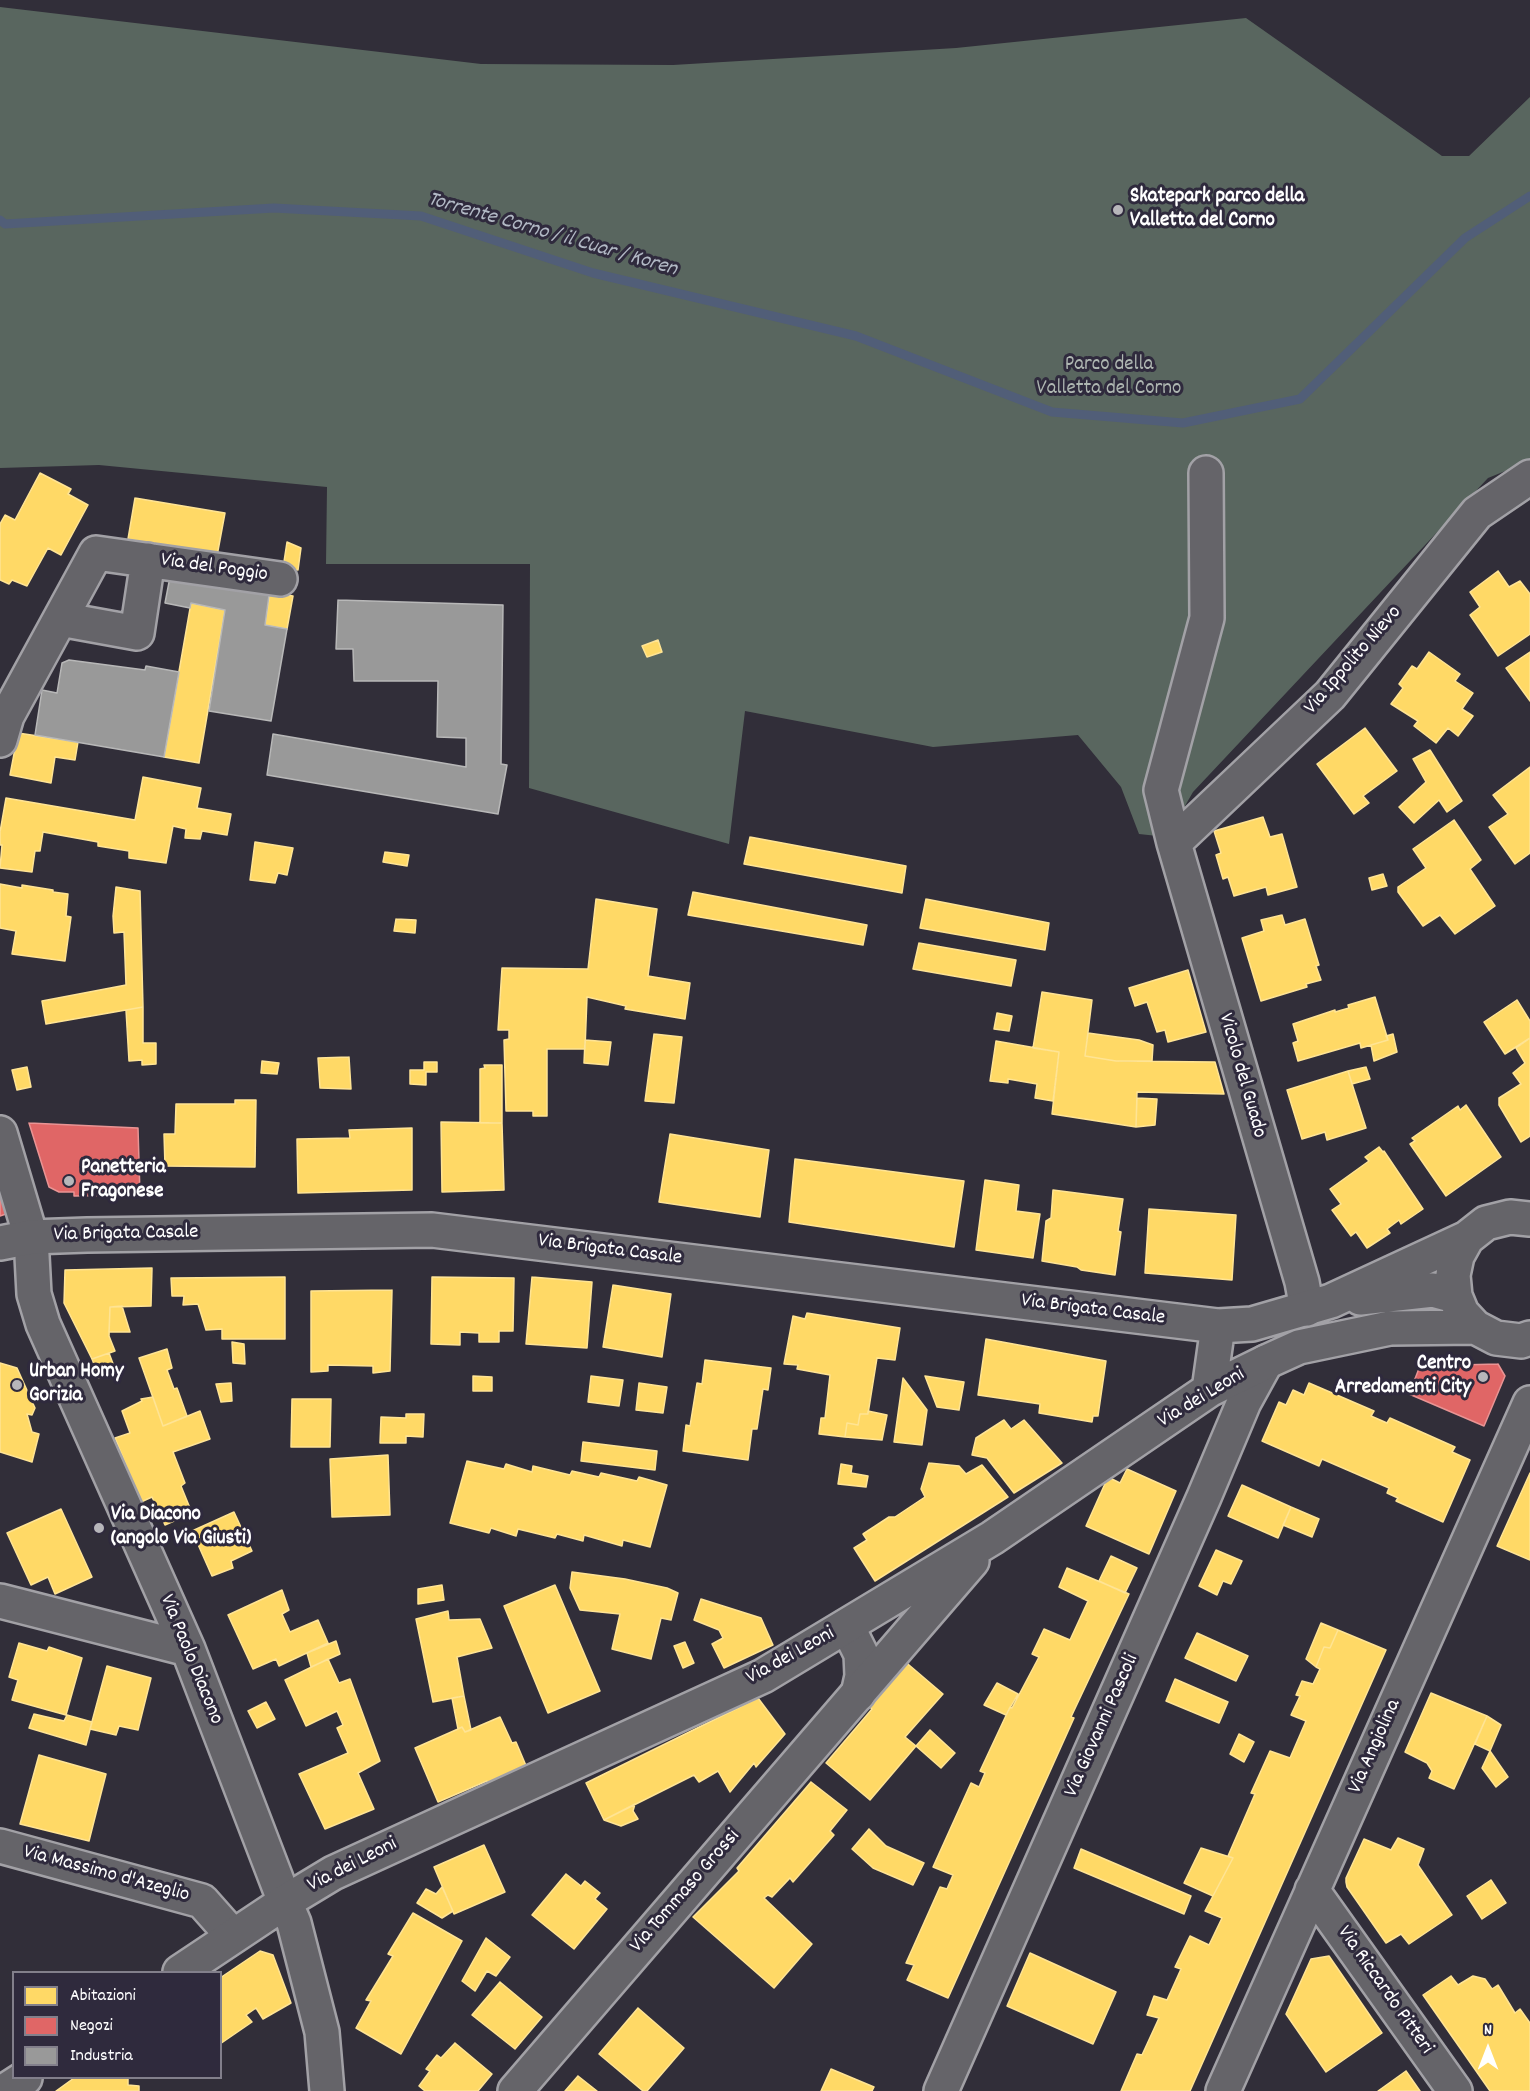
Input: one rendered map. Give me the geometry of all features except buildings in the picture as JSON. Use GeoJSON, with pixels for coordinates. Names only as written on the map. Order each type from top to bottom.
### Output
{"type":"FeatureCollection","features":[{"type":"Feature","properties":{"kind":"street","name":"Vicolo del Guado"},"geometry":{"type":"LineString","coordinates":[[1206,473],[1207,618],[1161,790],[1174,843],[1302,1282],[1319,1305]]}},
{"type":"Feature","properties":{"kind":"street","name":"Via Ippolito Nievo"},"geometry":{"type":"LineString","coordinates":[[1174,843],[1330,695],[1477,513],[1530,477]]}},
{"type":"Feature","properties":{"kind":"street","name":"Via del Poggio"},"geometry":{"type":"LineString","coordinates":[[0,740],[7,716],[96,553],[280,579]]}},
{"type":"Feature","properties":{"kind":"street","name":"Via del Poggio"},"geometry":{"type":"LineString","coordinates":[[60,619],[137,633],[148,560]]}},
{"type":"Feature","properties":{"kind":"street"},"geometry":{"type":"LineString","coordinates":[[0,1132],[15,1240]]}},
{"type":"Feature","properties":{"kind":"street","name":"Via Brigata Casale"},"geometry":{"type":"LineString","coordinates":[[1319,1305],[1467,1238],[1486,1223],[1510,1216],[1530,1219]]}},
{"type":"Feature","properties":{"kind":"street","name":"Via Brigata Casale"},"geometry":{"type":"LineString","coordinates":[[15,1240],[432,1230],[1218,1326],[1252,1324],[1319,1305],[1433,1290],[1455,1296]]}},
{"type":"Feature","properties":{"kind":"street"},"geometry":{"type":"LineString","coordinates":[[1467,1238],[1456,1256],[1453,1275],[1455,1296],[1462,1312],[1475,1327],[1496,1338],[1527,1343]]}},
{"type":"Feature","properties":{"kind":"street","name":"Via Paolo Diacono"},"geometry":{"type":"LineString","coordinates":[[15,1240],[43,1324],[188,1649],[294,1923],[322,2032],[327,2091]]}},
{"type":"Feature","properties":{"kind":"street","name":"Via dei Leoni"},"geometry":{"type":"LineString","coordinates":[[181,1971],[333,1873],[763,1676],[992,1538],[1209,1390],[1299,1347],[1390,1328],[1444,1308],[1455,1296]]}},
{"type":"Feature","properties":{"kind":"street"},"geometry":{"type":"LineString","coordinates":[[1209,1390],[1218,1326]]}},
{"type":"Feature","properties":{"kind":"street","name":"Via dei Leoni"},"geometry":{"type":"LineString","coordinates":[[1390,1328],[1475,1327]]}},
{"type":"Feature","properties":{"kind":"street","name":"Via Giovanni Pascoli"},"geometry":{"type":"LineString","coordinates":[[941,2091],[1244,1402],[1266,1362]]}},
{"type":"Feature","properties":{"kind":"street","name":"Via Angiolina"},"geometry":{"type":"LineString","coordinates":[[1223,2091],[1530,1403]]}},
{"type":"Feature","properties":{"kind":"street","name":"Via Tommaso Grossi"},"geometry":{"type":"LineString","coordinates":[[515,2091],[992,1538]]}},
{"type":"Feature","properties":{"kind":"street"},"geometry":{"type":"LineString","coordinates":[[0,1601],[188,1649]]}},
{"type":"Feature","properties":{"kind":"street"},"geometry":{"type":"LineString","coordinates":[[847,1626],[861,1654],[862,1676],[858,1694]]}},
{"type":"Feature","properties":{"kind":"street","name":"Via Massimo d'Azeglio"},"geometry":{"type":"LineString","coordinates":[[0,1846],[202,1901],[233,1936]]}},
{"type":"Feature","properties":{"kind":"street","name":"Via Riccardo Pitteri"},"geometry":{"type":"LineString","coordinates":[[1312,1890],[1455,2091]]}},
{"type":"Feature","properties":{"kind":"street"},"geometry":{"type":"LineString","coordinates":[[5,2091],[23,2079]]}},
{"type":"Feature","properties":{"kind":"green space","name":"Parco della Valletta del Corno"},"geometry":{"type":"Polygon","coordinates":[[[0,7],[481,64],[673,65],[956,48],[1246,18],[1442,156],[1469,156],[1530,97],[1530,461],[1488,478],[1193,792],[1167,837],[1139,834],[1121,787],[1078,735],[933,747],[745,711],[729,844],[529,788],[530,564],[326,564],[327,487],[99,465],[0,468],[0,7]]]}},
{"type":"Feature","properties":{"kind":"waterway","name":"Torrente Corno / il Cuar / Koren"},"geometry":{"type":"LineString","coordinates":[[0,220],[5,224],[274,208],[421,216],[593,273],[856,336],[1052,412],[1183,423],[1300,399],[1465,238],[1530,196]]}},
{"type":"Feature","properties":{"kind":"place","name":"Skatepark parco della Valletta del Corno"},"geometry":{"type":"Point","coordinates":[1118,210]}},
{"type":"Feature","properties":{"kind":"place","name":"Panetteria Fragonese"},"geometry":{"type":"Point","coordinates":[69,1181]}},
{"type":"Feature","properties":{"kind":"place","name":"Centro Arredamenti City"},"geometry":{"type":"Point","coordinates":[1483,1377]}},
{"type":"Feature","properties":{"kind":"place","name":"Urban Homy Gorizia"},"geometry":{"type":"Point","coordinates":[17,1385]}},
{"type":"Feature","properties":{"kind":"place","name":"Via Diacono (angolo Via Giusti)"},"geometry":{"type":"Point","coordinates":[99,1528]}}]}
